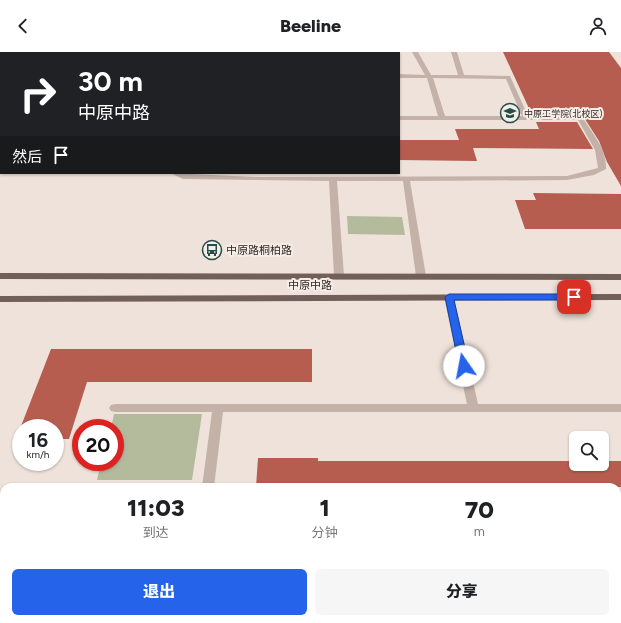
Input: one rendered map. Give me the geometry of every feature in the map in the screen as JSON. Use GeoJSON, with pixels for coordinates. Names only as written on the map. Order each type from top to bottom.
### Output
{"type":"FeatureCollection","features":[{"type":"Feature","properties":{"kind":"main road","name":"中原中路"},"geometry":{"type":"LineString","coordinates":[[0,276],[621,276]]}},
{"type":"Feature","properties":{"kind":"main road","name":"中原中路"},"geometry":{"type":"LineString","coordinates":[[0,299],[621,297]]}},
{"type":"Feature","properties":{"kind":"lane"},"geometry":{"type":"LineString","coordinates":[[415,52],[422,60],[430,77],[442,118]]}},
{"type":"Feature","properties":{"kind":"lane"},"geometry":{"type":"LineString","coordinates":[[454,52],[462,77]]}},
{"type":"Feature","properties":{"kind":"lane"},"geometry":{"type":"LineString","coordinates":[[400,76],[508,77],[526,118]]}},
{"type":"Feature","properties":{"kind":"lane"},"geometry":{"type":"LineString","coordinates":[[176,174],[183,177],[258,179],[567,178],[591,174],[602,169],[604,164],[602,156],[580,118],[400,118]]}},
{"type":"Feature","properties":{"kind":"lane"},"geometry":{"type":"LineString","coordinates":[[333,178],[339,276]]}},
{"type":"Feature","properties":{"kind":"lane"},"geometry":{"type":"LineString","coordinates":[[406,178],[421,276]]}},
{"type":"Feature","properties":{"kind":"lane"},"geometry":{"type":"LineString","coordinates":[[449,297],[473,408]]}},
{"type":"Feature","properties":{"kind":"lane"},"geometry":{"type":"LineString","coordinates":[[115,408],[621,408]]}},
{"type":"Feature","properties":{"kind":"lane"},"geometry":{"type":"LineString","coordinates":[[209,483],[218,408]]}},
{"type":"Feature","properties":{"kind":"green space"},"geometry":{"type":"Polygon","coordinates":[[[347,216],[402,217],[405,235],[348,234],[347,216]]]}},
{"type":"Feature","properties":{"kind":"green space"},"geometry":{"type":"Polygon","coordinates":[[[114,414],[202,414],[192,480],[97,480],[99,471],[124,471],[124,419],[113,419],[114,414]]]}},
{"type":"Feature","properties":{"kind":"building"},"geometry":{"type":"Polygon","coordinates":[[[503,52],[609,52],[621,68],[621,186],[607,162],[599,141],[583,116],[532,115],[503,52]]]}},
{"type":"Feature","properties":{"kind":"building"},"geometry":{"type":"Polygon","coordinates":[[[536,122],[577,122],[593,149],[473,148],[477,161],[400,160],[400,140],[459,140],[455,129],[539,129],[536,122]]]}},
{"type":"Feature","properties":{"kind":"building"},"geometry":{"type":"Polygon","coordinates":[[[533,193],[621,194],[621,229],[525,229],[515,200],[536,200],[533,193]]]}},
{"type":"Feature","properties":{"kind":"building"},"geometry":{"type":"Polygon","coordinates":[[[51,349],[312,349],[312,382],[87,382],[75,419],[72,419],[72,430],[69,439],[64,439],[64,419],[24,419],[51,349]]]}},
{"type":"Feature","properties":{"kind":"building"},"geometry":{"type":"Polygon","coordinates":[[[258,458],[318,458],[318,461],[569,461],[569,471],[609,471],[609,461],[621,461],[621,483],[256,483],[258,458]]]}},
{"type":"Feature","properties":{"kind":"place","name":"中原工学院(北校区)"},"geometry":{"type":"Point","coordinates":[510,113]}},
{"type":"Feature","properties":{"kind":"place","name":"中原路桐柏路"},"geometry":{"type":"Point","coordinates":[212,250]}},
{"type":"Feature","properties":{"kind":"route"},"geometry":{"type":"LineString","coordinates":[[464,366],[449,297],[574,297]]}}]}
